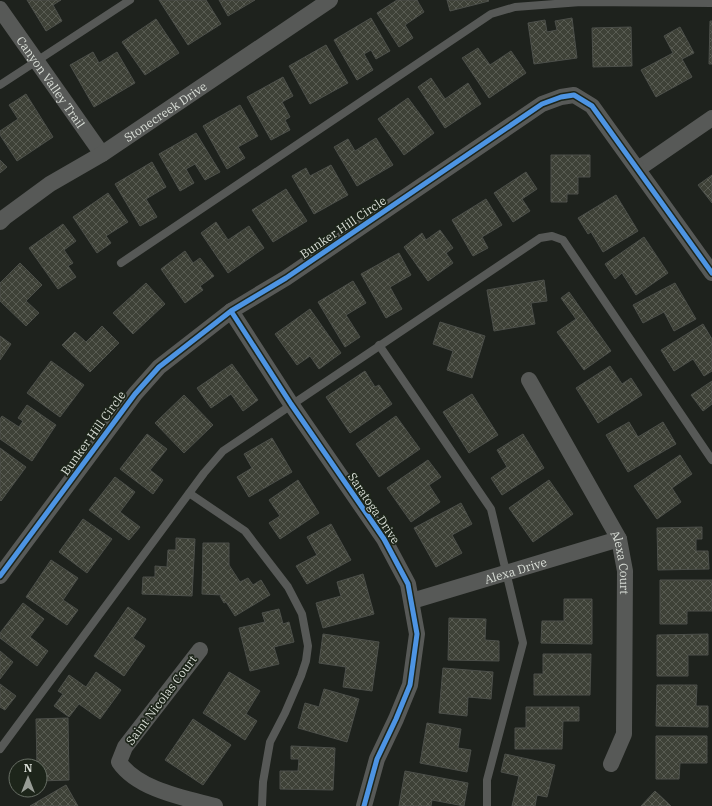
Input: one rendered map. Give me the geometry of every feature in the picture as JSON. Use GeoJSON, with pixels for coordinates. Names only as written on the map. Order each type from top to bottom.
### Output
{"type":"FeatureCollection","features":[{"type":"Feature","properties":{"kind":"street","name":"Stonecreek Drive"},"geometry":{"type":"LineString","coordinates":[[0,222],[50,184],[102,154],[330,0]]}},
{"type":"Feature","properties":{"kind":"street","name":"Canyon Valley Trail"},"geometry":{"type":"LineString","coordinates":[[0,9],[102,154]]}},
{"type":"Feature","properties":{"kind":"street","name":"Bunker Hill Circle"},"geometry":{"type":"LineString","coordinates":[[0,576],[135,394],[159,367],[231,311],[292,274],[542,104],[561,97],[574,95],[592,106],[712,273]]}},
{"type":"Feature","properties":{"kind":"street"},"geometry":{"type":"LineString","coordinates":[[638,169],[712,118]]}},
{"type":"Feature","properties":{"kind":"street","name":"Saratoga Drive"},"geometry":{"type":"LineString","coordinates":[[231,311],[291,404],[384,539],[408,584],[417,634],[410,685],[377,759],[364,806]]}},
{"type":"Feature","properties":{"kind":"street","name":"Alexa Court"},"geometry":{"type":"LineString","coordinates":[[529,380],[619,539],[625,571],[624,734],[611,764]]}},
{"type":"Feature","properties":{"kind":"street","name":"Alexa Drive"},"geometry":{"type":"LineString","coordinates":[[412,601],[619,539]]}},
{"type":"Feature","properties":{"kind":"street","name":"Saint Nicolas Court"},"geometry":{"type":"LineString","coordinates":[[200,650],[125,747],[119,762],[125,771],[147,784],[165,792],[215,806]]}},
{"type":"Feature","properties":{"kind":"lane"},"geometry":{"type":"LineString","coordinates":[[0,85],[130,0]]}},
{"type":"Feature","properties":{"kind":"lane"},"geometry":{"type":"LineString","coordinates":[[121,263],[491,14],[515,7],[581,2],[712,3]]}},
{"type":"Feature","properties":{"kind":"lane"},"geometry":{"type":"LineString","coordinates":[[0,749],[189,493],[223,451],[540,238],[552,236],[563,240],[712,460]]}},
{"type":"Feature","properties":{"kind":"lane"},"geometry":{"type":"LineString","coordinates":[[380,345],[491,508],[505,573],[523,643],[487,780],[487,806]]}},
{"type":"Feature","properties":{"kind":"lane"},"geometry":{"type":"LineString","coordinates":[[189,493],[245,531],[288,587],[302,614],[308,646],[306,661],[285,713],[270,742],[262,782],[262,806]]}},
{"type":"Feature","properties":{"kind":"building"},"geometry":{"type":"Polygon","coordinates":[[[27,0],[61,0],[53,5],[62,21],[46,31],[27,0]]]}},
{"type":"Feature","properties":{"kind":"building"},"geometry":{"type":"Polygon","coordinates":[[[159,0],[206,0],[221,24],[188,45],[159,0]]]}},
{"type":"Feature","properties":{"kind":"building"},"geometry":{"type":"Polygon","coordinates":[[[219,0],[255,0],[228,16],[219,0]]]}},
{"type":"Feature","properties":{"kind":"building"},"geometry":{"type":"Polygon","coordinates":[[[397,0],[417,0],[424,12],[405,25],[413,38],[399,47],[377,13],[397,0]]]}},
{"type":"Feature","properties":{"kind":"building"},"geometry":{"type":"Polygon","coordinates":[[[447,0],[488,0],[489,1],[450,11],[447,0]]]}},
{"type":"Feature","properties":{"kind":"building"},"geometry":{"type":"Polygon","coordinates":[[[371,18],[390,51],[376,59],[371,50],[364,54],[373,70],[357,80],[334,40],[371,18]]]}},
{"type":"Feature","properties":{"kind":"building"},"geometry":{"type":"Polygon","coordinates":[[[572,18],[577,58],[534,64],[528,23],[545,20],[547,32],[557,30],[555,21],[572,18]]]}},
{"type":"Feature","properties":{"kind":"building"},"geometry":{"type":"Polygon","coordinates":[[[156,19],[179,53],[145,75],[122,42],[156,19]]]}},
{"type":"Feature","properties":{"kind":"building"},"geometry":{"type":"Polygon","coordinates":[[[710,21],[712,21],[712,64],[709,64],[710,21]]]}},
{"type":"Feature","properties":{"kind":"building"},"geometry":{"type":"Polygon","coordinates":[[[631,27],[632,66],[593,67],[592,28],[631,27]]]}},
{"type":"Feature","properties":{"kind":"building"},"geometry":{"type":"Polygon","coordinates":[[[680,27],[694,53],[682,59],[692,77],[656,97],[641,70],[673,53],[664,36],[680,27]]]}},
{"type":"Feature","properties":{"kind":"building"},"geometry":{"type":"Polygon","coordinates":[[[326,45],[348,83],[310,104],[289,66],[326,45]]]}},
{"type":"Feature","properties":{"kind":"building"},"geometry":{"type":"Polygon","coordinates":[[[478,48],[490,65],[511,51],[526,73],[489,98],[462,58],[478,48]]]}},
{"type":"Feature","properties":{"kind":"building"},"geometry":{"type":"Polygon","coordinates":[[[93,52],[99,63],[117,52],[135,83],[94,107],[70,65],[93,52]]]}},
{"type":"Feature","properties":{"kind":"building"},"geometry":{"type":"Polygon","coordinates":[[[283,77],[293,96],[282,102],[290,117],[285,120],[290,130],[271,140],[247,97],[283,77]]]}},
{"type":"Feature","properties":{"kind":"building"},"geometry":{"type":"Polygon","coordinates":[[[431,78],[445,99],[468,83],[481,104],[445,128],[418,87],[431,78]]]}},
{"type":"Feature","properties":{"kind":"building"},"geometry":{"type":"Polygon","coordinates":[[[26,94],[53,137],[17,161],[0,135],[0,131],[18,119],[9,105],[26,94]]]}},
{"type":"Feature","properties":{"kind":"building"},"geometry":{"type":"Polygon","coordinates":[[[408,98],[434,133],[404,155],[378,119],[408,98]]]}},
{"type":"Feature","properties":{"kind":"building"},"geometry":{"type":"Polygon","coordinates":[[[240,105],[258,136],[238,147],[245,158],[227,169],[203,126],[240,105]]]}},
{"type":"Feature","properties":{"kind":"building"},"geometry":{"type":"Polygon","coordinates":[[[196,133],[220,172],[205,180],[195,164],[186,169],[194,183],[180,191],[159,154],[196,133]]]}},
{"type":"Feature","properties":{"kind":"building"},"geometry":{"type":"Polygon","coordinates":[[[376,138],[393,165],[357,186],[334,147],[348,139],[355,151],[376,138]]]}},
{"type":"Feature","properties":{"kind":"building"},"geometry":{"type":"Polygon","coordinates":[[[551,155],[590,155],[590,177],[578,177],[578,194],[567,194],[567,202],[551,202],[551,155]]]}},
{"type":"Feature","properties":{"kind":"building"},"geometry":{"type":"Polygon","coordinates":[[[0,160],[7,167],[0,173],[0,160]]]}},
{"type":"Feature","properties":{"kind":"building"},"geometry":{"type":"Polygon","coordinates":[[[152,162],[166,187],[146,199],[157,217],[140,226],[115,184],[152,162]]]}},
{"type":"Feature","properties":{"kind":"building"},"geometry":{"type":"Polygon","coordinates":[[[331,165],[348,195],[314,214],[292,176],[306,168],[310,176],[331,165]]]}},
{"type":"Feature","properties":{"kind":"building"},"geometry":{"type":"Polygon","coordinates":[[[526,172],[537,189],[522,199],[530,211],[513,222],[494,193],[526,172]]]}},
{"type":"Feature","properties":{"kind":"building"},"geometry":{"type":"Polygon","coordinates":[[[712,175],[712,203],[698,185],[712,175]]]}},
{"type":"Feature","properties":{"kind":"building"},"geometry":{"type":"Polygon","coordinates":[[[286,189],[307,221],[273,242],[252,210],[286,189]]]}},
{"type":"Feature","properties":{"kind":"building"},"geometry":{"type":"Polygon","coordinates":[[[108,193],[128,222],[106,236],[111,243],[97,253],[73,217],[108,193]]]}},
{"type":"Feature","properties":{"kind":"building"},"geometry":{"type":"Polygon","coordinates":[[[616,195],[638,231],[603,252],[591,232],[588,234],[578,218],[616,195]]]}},
{"type":"Feature","properties":{"kind":"building"},"geometry":{"type":"Polygon","coordinates":[[[486,199],[502,225],[482,237],[488,248],[473,256],[452,220],[486,199]]]}},
{"type":"Feature","properties":{"kind":"building"},"geometry":{"type":"Polygon","coordinates":[[[216,222],[228,240],[249,226],[264,248],[228,273],[201,233],[216,222]]]}},
{"type":"Feature","properties":{"kind":"building"},"geometry":{"type":"Polygon","coordinates":[[[63,224],[76,241],[64,250],[73,263],[68,266],[76,277],[58,289],[29,248],[63,224]]]}},
{"type":"Feature","properties":{"kind":"building"},"geometry":{"type":"Polygon","coordinates":[[[440,230],[453,248],[446,253],[453,263],[428,281],[404,247],[422,233],[426,240],[440,230]]]}},
{"type":"Feature","properties":{"kind":"building"},"geometry":{"type":"Polygon","coordinates":[[[644,237],[668,273],[636,295],[622,273],[615,279],[605,264],[644,237]]]}},
{"type":"Feature","properties":{"kind":"building"},"geometry":{"type":"Polygon","coordinates":[[[185,251],[193,263],[200,258],[214,276],[200,286],[203,290],[185,303],[161,269],[185,251]]]}},
{"type":"Feature","properties":{"kind":"building"},"geometry":{"type":"Polygon","coordinates":[[[399,253],[411,275],[390,287],[402,309],[386,318],[361,274],[399,253]]]}},
{"type":"Feature","properties":{"kind":"building"},"geometry":{"type":"Polygon","coordinates":[[[20,263],[42,285],[26,301],[39,313],[26,326],[0,301],[0,283],[20,263]]]}},
{"type":"Feature","properties":{"kind":"building"},"geometry":{"type":"Polygon","coordinates":[[[544,280],[547,301],[531,303],[535,324],[494,331],[487,290],[544,280]]]}},
{"type":"Feature","properties":{"kind":"building"},"geometry":{"type":"Polygon","coordinates":[[[353,281],[366,303],[346,315],[360,337],[345,347],[318,302],[353,281]]]}},
{"type":"Feature","properties":{"kind":"building"},"geometry":{"type":"Polygon","coordinates":[[[146,283],[165,304],[133,334],[113,313],[146,283]]]}},
{"type":"Feature","properties":{"kind":"building"},"geometry":{"type":"Polygon","coordinates":[[[675,283],[696,319],[674,331],[664,312],[643,323],[633,305],[675,283]]]}},
{"type":"Feature","properties":{"kind":"building"},"geometry":{"type":"Polygon","coordinates":[[[569,292],[611,351],[584,370],[557,332],[576,319],[561,298],[569,292]]]}},
{"type":"Feature","properties":{"kind":"building"},"geometry":{"type":"Polygon","coordinates":[[[310,309],[341,353],[319,369],[310,356],[297,365],[275,334],[310,309]]]}},
{"type":"Feature","properties":{"kind":"building"},"geometry":{"type":"Polygon","coordinates":[[[440,322],[485,336],[472,378],[447,370],[453,351],[433,344],[440,322]]]}},
{"type":"Feature","properties":{"kind":"building"},"geometry":{"type":"Polygon","coordinates":[[[703,324],[712,339],[712,371],[704,376],[693,359],[674,371],[661,350],[703,324]]]}},
{"type":"Feature","properties":{"kind":"building"},"geometry":{"type":"Polygon","coordinates":[[[102,326],[119,343],[90,372],[62,345],[75,332],[86,342],[102,326]]]}},
{"type":"Feature","properties":{"kind":"building"},"geometry":{"type":"Polygon","coordinates":[[[0,336],[11,344],[0,360],[0,336]]]}},
{"type":"Feature","properties":{"kind":"building"},"geometry":{"type":"Polygon","coordinates":[[[51,361],[84,385],[60,417],[27,393],[51,361]]]}},
{"type":"Feature","properties":{"kind":"building"},"geometry":{"type":"Polygon","coordinates":[[[232,364],[258,400],[243,411],[231,394],[211,408],[197,388],[232,364]]]}},
{"type":"Feature","properties":{"kind":"building"},"geometry":{"type":"Polygon","coordinates":[[[610,366],[622,384],[631,378],[642,395],[598,423],[576,388],[610,366]]]}},
{"type":"Feature","properties":{"kind":"building"},"geometry":{"type":"Polygon","coordinates":[[[365,371],[375,387],[379,385],[392,404],[350,433],[326,397],[365,371]]]}},
{"type":"Feature","properties":{"kind":"building"},"geometry":{"type":"Polygon","coordinates":[[[712,381],[712,404],[703,411],[691,395],[712,381]]]}},
{"type":"Feature","properties":{"kind":"building"},"geometry":{"type":"Polygon","coordinates":[[[472,394],[498,435],[469,453],[443,412],[472,394]]]}},
{"type":"Feature","properties":{"kind":"building"},"geometry":{"type":"Polygon","coordinates":[[[184,395],[213,425],[184,453],[155,423],[184,395]]]}},
{"type":"Feature","properties":{"kind":"building"},"geometry":{"type":"Polygon","coordinates":[[[27,405],[56,425],[32,461],[0,439],[0,419],[2,416],[19,427],[23,421],[18,418],[27,405]]]}},
{"type":"Feature","properties":{"kind":"building"},"geometry":{"type":"Polygon","coordinates":[[[396,416],[420,449],[379,477],[356,444],[396,416]]]}},
{"type":"Feature","properties":{"kind":"building"},"geometry":{"type":"Polygon","coordinates":[[[629,422],[638,437],[663,422],[676,444],[628,472],[606,435],[629,422]]]}},
{"type":"Feature","properties":{"kind":"building"},"geometry":{"type":"Polygon","coordinates":[[[147,434],[167,449],[150,470],[163,480],[153,494],[120,469],[147,434]]]}},
{"type":"Feature","properties":{"kind":"building"},"geometry":{"type":"Polygon","coordinates":[[[523,434],[544,468],[502,495],[491,478],[507,467],[497,450],[523,434]]]}},
{"type":"Feature","properties":{"kind":"building"},"geometry":{"type":"Polygon","coordinates":[[[272,438],[292,472],[249,497],[237,477],[252,468],[244,454],[272,438]]]}},
{"type":"Feature","properties":{"kind":"building"},"geometry":{"type":"Polygon","coordinates":[[[0,448],[26,467],[1,501],[0,500],[0,448]]]}},
{"type":"Feature","properties":{"kind":"building"},"geometry":{"type":"Polygon","coordinates":[[[680,455],[692,474],[672,488],[681,502],[657,519],[634,486],[680,455]]]}},
{"type":"Feature","properties":{"kind":"building"},"geometry":{"type":"Polygon","coordinates":[[[428,460],[441,477],[429,485],[440,502],[411,522],[387,488],[428,460]]]}},
{"type":"Feature","properties":{"kind":"building"},"geometry":{"type":"Polygon","coordinates":[[[115,477],[135,492],[120,512],[140,527],[129,540],[89,510],[115,477]]]}},
{"type":"Feature","properties":{"kind":"building"},"geometry":{"type":"Polygon","coordinates":[[[298,480],[319,513],[280,539],[269,523],[280,516],[269,500],[298,480]]]}},
{"type":"Feature","properties":{"kind":"building"},"geometry":{"type":"Polygon","coordinates":[[[549,480],[573,514],[533,542],[509,508],[549,480]]]}},
{"type":"Feature","properties":{"kind":"building"},"geometry":{"type":"Polygon","coordinates":[[[461,503],[472,524],[452,535],[462,553],[436,567],[414,528],[461,503]]]}},
{"type":"Feature","properties":{"kind":"building"},"geometry":{"type":"Polygon","coordinates":[[[83,519],[112,539],[87,573],[59,552],[83,519]]]}},
{"type":"Feature","properties":{"kind":"building"},"geometry":{"type":"Polygon","coordinates":[[[331,524],[351,560],[307,584],[296,566],[317,555],[307,537],[331,524]]]}},
{"type":"Feature","properties":{"kind":"building"},"geometry":{"type":"Polygon","coordinates":[[[702,527],[702,539],[696,539],[696,551],[708,551],[709,569],[658,570],[657,528],[702,527]]]}},
{"type":"Feature","properties":{"kind":"building"},"geometry":{"type":"Polygon","coordinates":[[[176,538],[195,539],[192,596],[142,594],[143,577],[155,577],[155,566],[167,567],[168,550],[176,550],[176,538]]]}},
{"type":"Feature","properties":{"kind":"building"},"geometry":{"type":"Polygon","coordinates":[[[203,543],[229,543],[229,565],[240,582],[248,578],[253,585],[261,580],[270,595],[235,616],[226,602],[224,603],[220,596],[222,595],[202,594],[203,543]]]}},
{"type":"Feature","properties":{"kind":"building"},"geometry":{"type":"Polygon","coordinates":[[[51,560],[78,578],[63,600],[78,610],[67,625],[26,597],[51,560]]]}},
{"type":"Feature","properties":{"kind":"building"},"geometry":{"type":"Polygon","coordinates":[[[363,574],[374,614],[323,628],[316,603],[341,596],[337,582],[363,574]]]}},
{"type":"Feature","properties":{"kind":"building"},"geometry":{"type":"Polygon","coordinates":[[[660,580],[712,580],[712,611],[687,611],[687,624],[660,624],[660,580]]]}},
{"type":"Feature","properties":{"kind":"building"},"geometry":{"type":"Polygon","coordinates":[[[564,599],[592,599],[592,644],[541,643],[542,621],[564,621],[564,599]]]}},
{"type":"Feature","properties":{"kind":"building"},"geometry":{"type":"Polygon","coordinates":[[[23,603],[44,619],[30,637],[48,651],[37,666],[0,638],[0,633],[23,603]]]}},
{"type":"Feature","properties":{"kind":"building"},"geometry":{"type":"Polygon","coordinates":[[[128,607],[146,619],[133,638],[145,646],[124,676],[94,656],[128,607]]]}},
{"type":"Feature","properties":{"kind":"building"},"geometry":{"type":"Polygon","coordinates":[[[279,609],[283,624],[289,622],[294,642],[274,647],[279,664],[250,671],[239,628],[265,622],[262,613],[279,609]]]}},
{"type":"Feature","properties":{"kind":"building"},"geometry":{"type":"Polygon","coordinates":[[[449,618],[486,619],[485,640],[499,641],[499,661],[448,660],[449,618]]]}},
{"type":"Feature","properties":{"kind":"building"},"geometry":{"type":"Polygon","coordinates":[[[323,634],[379,642],[372,691],[343,687],[346,667],[319,663],[323,634]]]}},
{"type":"Feature","properties":{"kind":"building"},"geometry":{"type":"Polygon","coordinates":[[[708,634],[708,655],[688,655],[688,676],[657,676],[657,635],[708,634]]]}},
{"type":"Feature","properties":{"kind":"building"},"geometry":{"type":"Polygon","coordinates":[[[0,651],[13,662],[0,679],[0,651]]]}},
{"type":"Feature","properties":{"kind":"building"},"geometry":{"type":"Polygon","coordinates":[[[543,654],[591,654],[590,695],[534,695],[534,674],[543,674],[543,654]]]}},
{"type":"Feature","properties":{"kind":"building"},"geometry":{"type":"Polygon","coordinates":[[[443,668],[493,672],[491,699],[468,697],[467,716],[439,713],[443,668]]]}},
{"type":"Feature","properties":{"kind":"building"},"geometry":{"type":"Polygon","coordinates":[[[96,672],[121,690],[100,719],[79,704],[69,717],[54,706],[63,694],[58,691],[69,675],[86,687],[96,672]]]}},
{"type":"Feature","properties":{"kind":"building"},"geometry":{"type":"Polygon","coordinates":[[[229,672],[260,691],[246,714],[257,721],[245,740],[203,713],[229,672]]]}},
{"type":"Feature","properties":{"kind":"building"},"geometry":{"type":"Polygon","coordinates":[[[0,684],[16,696],[5,710],[0,707],[0,684]]]}},
{"type":"Feature","properties":{"kind":"building"},"geometry":{"type":"Polygon","coordinates":[[[657,685],[697,685],[696,706],[708,706],[708,727],[656,726],[657,685]]]}},
{"type":"Feature","properties":{"kind":"building"},"geometry":{"type":"Polygon","coordinates":[[[324,689],[359,699],[347,742],[298,728],[305,703],[319,707],[324,689]]]}},
{"type":"Feature","properties":{"kind":"building"},"geometry":{"type":"Polygon","coordinates":[[[526,707],[579,707],[579,721],[563,721],[562,749],[515,749],[515,728],[526,728],[526,707]]]}},
{"type":"Feature","properties":{"kind":"building"},"geometry":{"type":"Polygon","coordinates":[[[68,718],[69,780],[48,781],[48,758],[37,758],[36,719],[68,718]]]}},
{"type":"Feature","properties":{"kind":"building"},"geometry":{"type":"Polygon","coordinates":[[[193,719],[231,745],[203,785],[165,760],[193,719]]]}},
{"type":"Feature","properties":{"kind":"building"},"geometry":{"type":"Polygon","coordinates":[[[427,723],[461,729],[458,748],[471,750],[467,772],[420,763],[427,723]]]}},
{"type":"Feature","properties":{"kind":"building"},"geometry":{"type":"Polygon","coordinates":[[[656,736],[707,736],[707,763],[680,763],[679,779],[656,779],[656,736]]]}},
{"type":"Feature","properties":{"kind":"building"},"geometry":{"type":"Polygon","coordinates":[[[291,746],[335,748],[333,790],[280,789],[280,771],[298,771],[299,759],[291,759],[291,746]]]}},
{"type":"Feature","properties":{"kind":"building"},"geometry":{"type":"Polygon","coordinates":[[[505,754],[555,765],[547,797],[537,795],[535,806],[512,806],[519,776],[501,772],[505,754]]]}},
{"type":"Feature","properties":{"kind":"building"},"geometry":{"type":"Polygon","coordinates":[[[405,771],[468,783],[464,806],[432,800],[431,806],[399,806],[405,771]]]}},
{"type":"Feature","properties":{"kind":"building"},"geometry":{"type":"Polygon","coordinates":[[[66,785],[78,806],[30,806],[44,798],[48,798],[48,796],[66,785]]]}},
{"type":"Feature","properties":{"kind":"building"},"geometry":{"type":"Polygon","coordinates":[[[655,791],[671,806],[641,806],[655,791]]]}},
{"type":"Feature","properties":{"kind":"cycle path"},"geometry":{"type":"LineString","coordinates":[[0,576],[135,394],[159,367],[231,311],[286,278],[542,104],[561,97],[574,95],[592,106],[712,273]]}},
{"type":"Feature","properties":{"kind":"cycle path"},"geometry":{"type":"LineString","coordinates":[[231,311],[291,404],[384,539],[408,584],[417,634],[410,685],[377,759],[364,806]]}}]}
